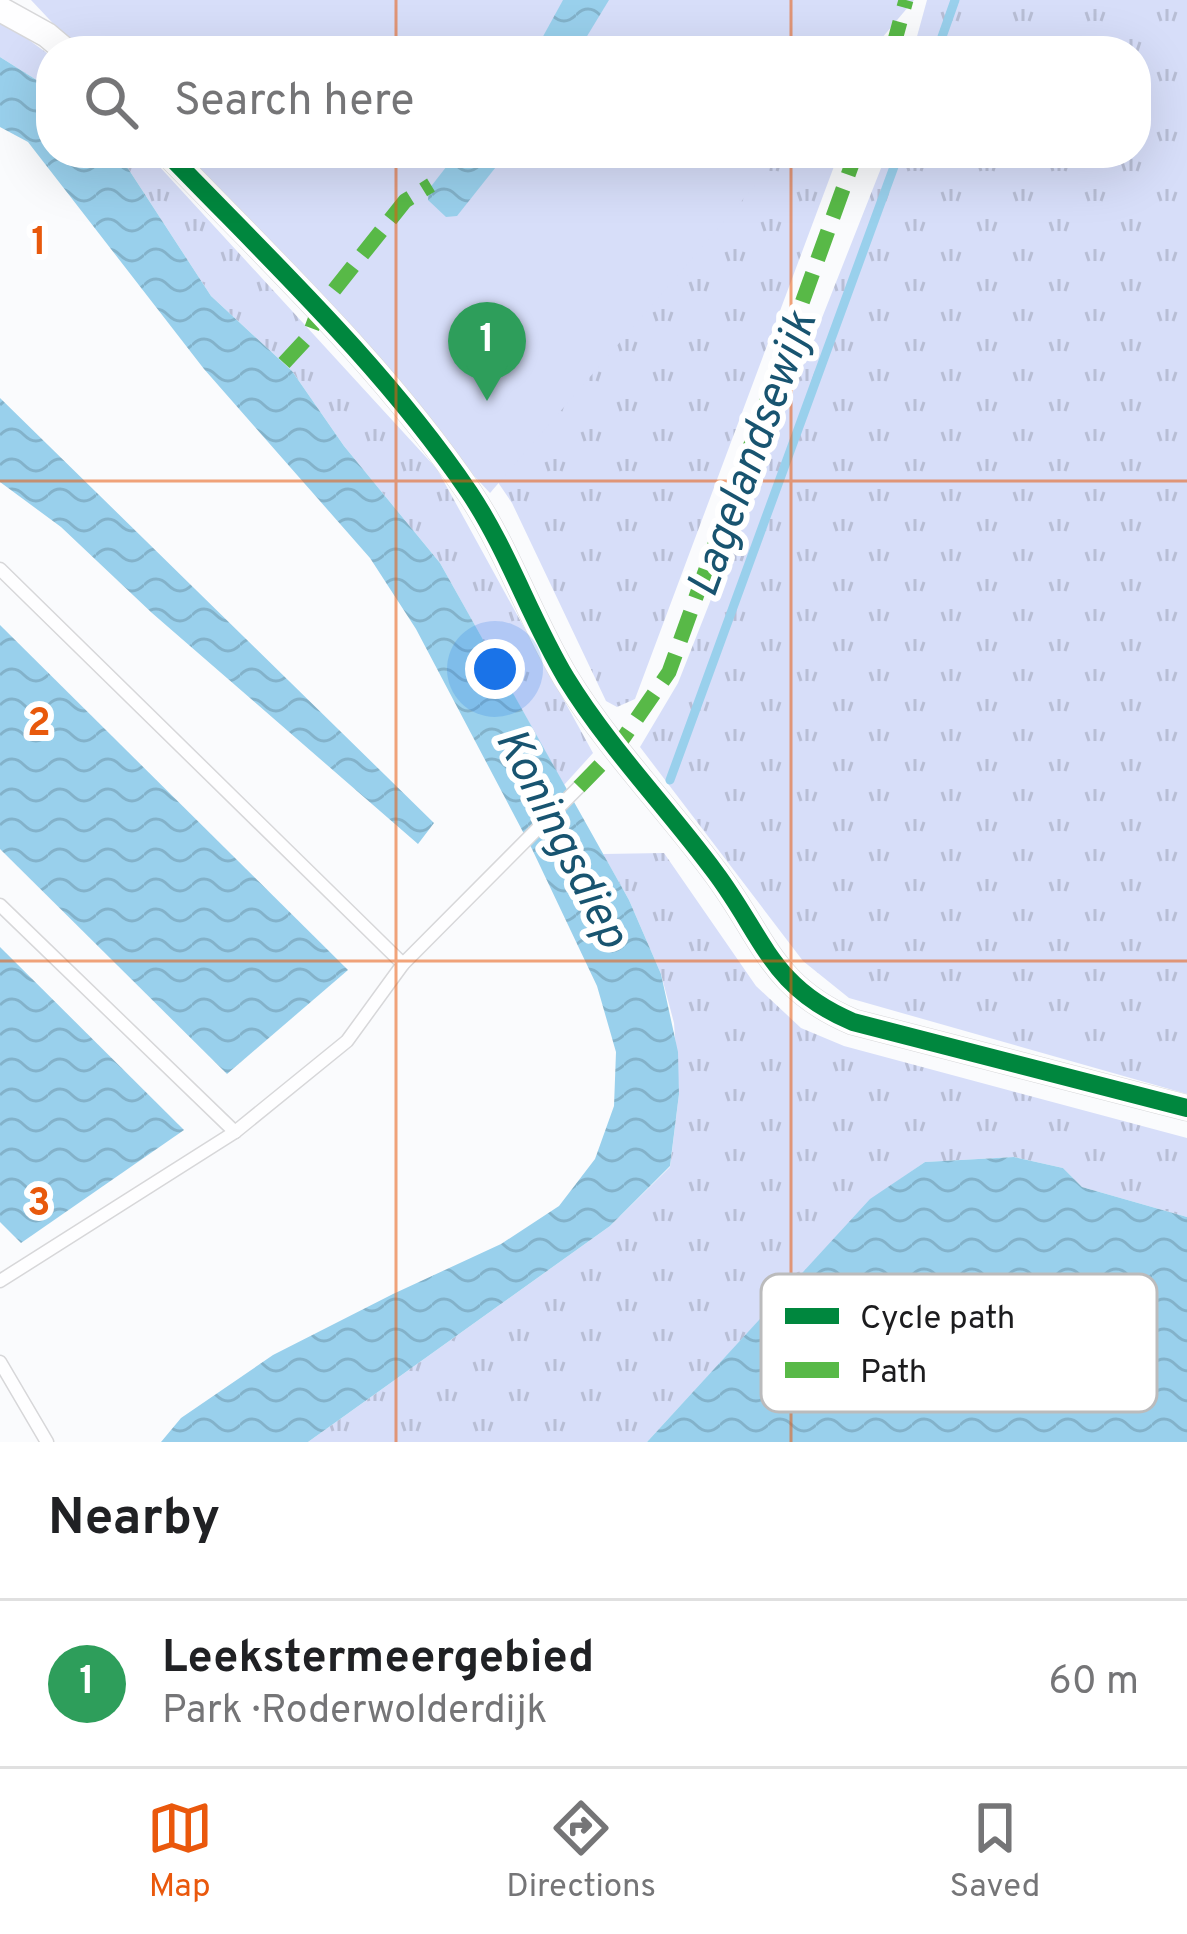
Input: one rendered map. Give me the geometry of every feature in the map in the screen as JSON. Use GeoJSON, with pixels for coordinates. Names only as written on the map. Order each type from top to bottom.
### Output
{"type":"FeatureCollection","features":[{"type":"Feature","properties":{"kind":"street"},"geometry":{"type":"LineString","coordinates":[[0,9],[48,36]]}},
{"type":"Feature","properties":{"kind":"street"},"geometry":{"type":"LineString","coordinates":[[182,168],[319,309],[429,438],[472,496],[589,715],[717,874],[780,974],[799,992],[853,1022],[1187,1108]]}},
{"type":"Feature","properties":{"kind":"lane"},"geometry":{"type":"LineString","coordinates":[[0,569],[403,964]]}},
{"type":"Feature","properties":{"kind":"lane"},"geometry":{"type":"LineString","coordinates":[[0,1281],[236,1132],[347,1041],[403,964],[579,787]]}},
{"type":"Feature","properties":{"kind":"lane"},"geometry":{"type":"LineString","coordinates":[[0,905],[236,1132]]}},
{"type":"Feature","properties":{"kind":"lane"},"geometry":{"type":"LineString","coordinates":[[0,1362],[47,1442]]}},
{"type":"Feature","properties":{"kind":"green space"},"geometry":{"type":"Polygon","coordinates":[[[31,0],[914,0],[884,36],[65,36],[31,0]]]}},
{"type":"Feature","properties":{"kind":"green space"},"geometry":{"type":"Polygon","coordinates":[[[927,0],[1187,0],[1187,1094],[849,998],[803,961],[640,747],[678,683],[881,168],[1151,168],[1151,36],[917,36],[927,0]]]}},
{"type":"Feature","properties":{"kind":"green space"},"geometry":{"type":"Polygon","coordinates":[[[0,19],[36,45],[36,80],[0,57],[0,19]]]}},
{"type":"Feature","properties":{"kind":"green space"},"geometry":{"type":"Polygon","coordinates":[[[128,168],[161,168],[437,469],[593,753],[564,785],[440,563],[344,446],[292,371],[211,296],[128,168]]]}},
{"type":"Feature","properties":{"kind":"green space"},"geometry":{"type":"Polygon","coordinates":[[[187,168],[770,168],[490,493],[187,168]]]}},
{"type":"Feature","properties":{"kind":"green space"},"geometry":{"type":"Polygon","coordinates":[[[639,168],[833,168],[635,699],[617,707],[606,701],[512,503],[435,390],[639,168]]]}},
{"type":"Feature","properties":{"kind":"green space"},"geometry":{"type":"Polygon","coordinates":[[[664,853],[756,986],[801,1028],[844,1046],[1187,1138],[1187,1217],[1082,1187],[1063,1168],[1014,1157],[925,1162],[870,1200],[802,1274],[761,1274],[761,1318],[647,1442],[308,1442],[610,1226],[670,1167],[679,1094],[674,1023],[661,974],[603,854],[664,853]]]}},
{"type":"Feature","properties":{"kind":"water"},"geometry":{"type":"Polygon","coordinates":[[[563,0],[609,0],[587,36],[543,36],[563,0]]]}},
{"type":"Feature","properties":{"kind":"water"},"geometry":{"type":"Polygon","coordinates":[[[0,57],[36,80],[36,152],[28,142],[0,127],[0,57]]]}},
{"type":"Feature","properties":{"kind":"water","name":"Koningsdiep"},"geometry":{"type":"Polygon","coordinates":[[[48,168],[128,168],[211,296],[292,371],[344,446],[440,563],[629,900],[661,974],[678,1052],[679,1094],[670,1166],[610,1226],[308,1442],[161,1442],[181,1418],[273,1355],[501,1244],[559,1206],[595,1159],[614,1106],[616,1052],[597,986],[532,849],[416,629],[370,558],[204,369],[48,168]]]}},
{"type":"Feature","properties":{"kind":"water"},"geometry":{"type":"Polygon","coordinates":[[[445,168],[495,168],[457,216],[446,217],[428,200],[429,189],[445,168]]]}},
{"type":"Feature","properties":{"kind":"water"},"geometry":{"type":"Polygon","coordinates":[[[0,398],[434,823],[418,844],[152,613],[61,527],[0,482],[0,398]]]}},
{"type":"Feature","properties":{"kind":"water"},"geometry":{"type":"Polygon","coordinates":[[[0,625],[348,970],[227,1074],[0,849],[0,625]]]}},
{"type":"Feature","properties":{"kind":"water"},"geometry":{"type":"Polygon","coordinates":[[[0,947],[184,1130],[21,1243],[0,1222],[0,947]]]}},
{"type":"Feature","properties":{"kind":"water"},"geometry":{"type":"Polygon","coordinates":[[[1014,1157],[1063,1168],[1082,1187],[1187,1217],[1187,1442],[647,1442],[761,1318],[761,1412],[1157,1412],[1157,1274],[801,1274],[870,1199],[925,1162],[1014,1157]]]}},
{"type":"Feature","properties":{"kind":"waterway","name":"Lagelandsewijk"},"geometry":{"type":"LineString","coordinates":[[942,36],[955,0]]}},
{"type":"Feature","properties":{"kind":"waterway","name":"Lagelandsewijk"},"geometry":{"type":"LineString","coordinates":[[670,780],[894,168]]}},
{"type":"Feature","properties":{"kind":"marked path"},"geometry":{"type":"LineString","coordinates":[[896,36],[906,0]]}},
{"type":"Feature","properties":{"kind":"marked path"},"geometry":{"type":"LineString","coordinates":[[579,787],[615,750],[669,672],[851,168]]}},
{"type":"Feature","properties":{"kind":"marked path"},"geometry":{"type":"LineString","coordinates":[[284,363],[309,336],[319,309],[405,201],[431,185]]}},
{"type":"Feature","properties":{"kind":"cycle path"},"geometry":{"type":"LineString","coordinates":[[182,168],[326,316],[436,446],[483,514],[553,655],[583,704],[715,872],[771,958],[803,993],[853,1022],[1187,1108]]}},
{"type":"Feature","properties":{"kind":"place","name":"Leekstermeergebied"},"geometry":{"type":"Point","coordinates":[487,401]}}]}
